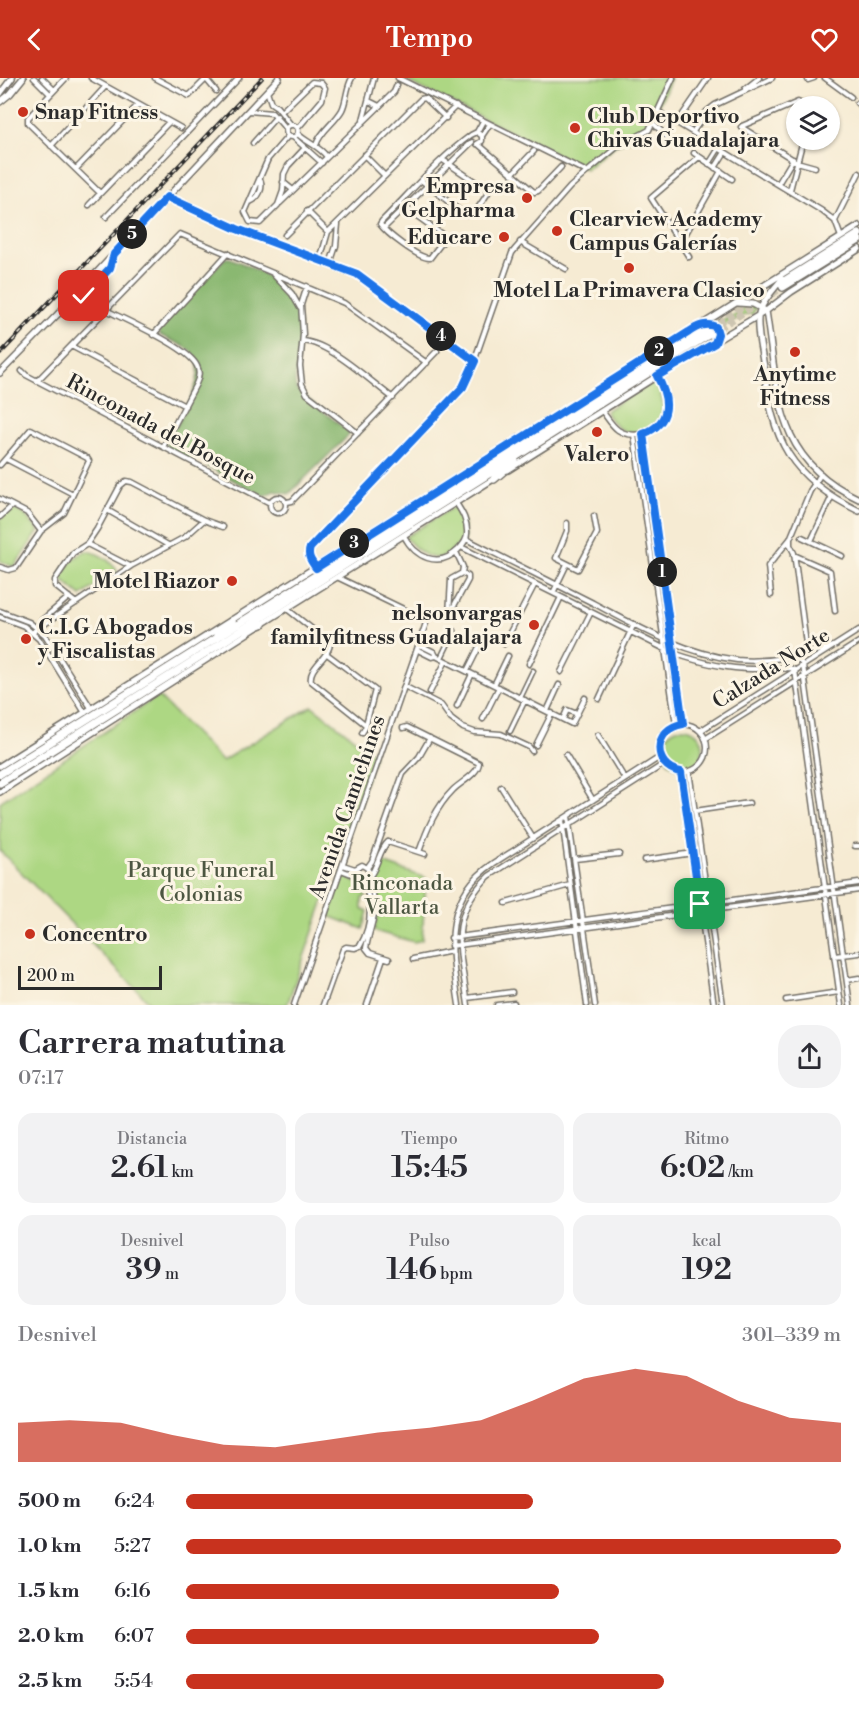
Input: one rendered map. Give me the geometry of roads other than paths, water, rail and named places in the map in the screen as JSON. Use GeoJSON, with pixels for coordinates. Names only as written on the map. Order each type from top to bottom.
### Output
{"type":"FeatureCollection","features":[{"type":"Feature","properties":{"kind":"highway"},"geometry":{"type":"LineString","coordinates":[[780,285],[859,234]]}},
{"type":"Feature","properties":{"kind":"highway"},"geometry":{"type":"LineString","coordinates":[[780,285],[859,240]]}},
{"type":"Feature","properties":{"kind":"highway"},"geometry":{"type":"LineString","coordinates":[[0,774],[706,329]]}},
{"type":"Feature","properties":{"kind":"highway"},"geometry":{"type":"LineString","coordinates":[[0,783],[531,447],[706,329]]}},
{"type":"Feature","properties":{"kind":"highway"},"geometry":{"type":"LineString","coordinates":[[519,439],[574,414]]}},
{"type":"Feature","properties":{"kind":"highway"},"geometry":{"type":"LineString","coordinates":[[494,479],[531,447]]}},
{"type":"Feature","properties":{"kind":"highway"},"geometry":{"type":"LineString","coordinates":[[204,647],[232,621]]}},
{"type":"Feature","properties":{"kind":"highway"},"geometry":{"type":"LineString","coordinates":[[232,635],[262,624]]}},
{"type":"Feature","properties":{"kind":"street"},"geometry":{"type":"LineString","coordinates":[[0,94],[12,78]]}},
{"type":"Feature","properties":{"kind":"street"},"geometry":{"type":"LineString","coordinates":[[1,101],[23,78]]}},
{"type":"Feature","properties":{"kind":"street"},"geometry":{"type":"LineString","coordinates":[[34,78],[50,94]]}},
{"type":"Feature","properties":{"kind":"street"},"geometry":{"type":"LineString","coordinates":[[42,78],[54,90]]}},
{"type":"Feature","properties":{"kind":"street"},"geometry":{"type":"LineString","coordinates":[[66,78],[28,118],[27,123],[99,193]]}},
{"type":"Feature","properties":{"kind":"street"},"geometry":{"type":"LineString","coordinates":[[91,78],[181,128]]}},
{"type":"Feature","properties":{"kind":"street"},"geometry":{"type":"LineString","coordinates":[[155,78],[189,96],[206,79],[216,91]]}},
{"type":"Feature","properties":{"kind":"street"},"geometry":{"type":"LineString","coordinates":[[106,218],[239,78]]}},
{"type":"Feature","properties":{"kind":"street"},"geometry":{"type":"LineString","coordinates":[[57,315],[71,309],[84,296],[88,287],[114,254],[279,78]]}},
{"type":"Feature","properties":{"kind":"street"},"geometry":{"type":"LineString","coordinates":[[316,146],[320,134],[342,110],[347,98],[348,83],[352,78]]}},
{"type":"Feature","properties":{"kind":"street"},"geometry":{"type":"LineString","coordinates":[[362,124],[374,78]]}},
{"type":"Feature","properties":{"kind":"street"},"geometry":{"type":"LineString","coordinates":[[398,78],[587,172]]}},
{"type":"Feature","properties":{"kind":"street"},"geometry":{"type":"LineString","coordinates":[[316,568],[309,558],[310,548],[463,387],[475,361],[512,253],[520,242],[587,172],[617,147],[644,135],[654,124],[673,78]]}},
{"type":"Feature","properties":{"kind":"street"},"geometry":{"type":"LineString","coordinates":[[677,123],[708,78]]}},
{"type":"Feature","properties":{"kind":"street"},"geometry":{"type":"LineString","coordinates":[[739,93],[759,78]]}},
{"type":"Feature","properties":{"kind":"street"},"geometry":{"type":"LineString","coordinates":[[693,132],[706,112],[715,105],[771,78]]}},
{"type":"Feature","properties":{"kind":"street"},"geometry":{"type":"LineString","coordinates":[[808,80],[814,78]]}},
{"type":"Feature","properties":{"kind":"street"},"geometry":{"type":"LineString","coordinates":[[825,78],[851,97]]}},
{"type":"Feature","properties":{"kind":"street"},"geometry":{"type":"LineString","coordinates":[[281,112],[306,86],[323,80],[325,88],[322,100],[298,131],[290,136],[268,159],[260,178],[262,183],[260,192],[256,199],[249,202],[245,215],[250,222],[256,224],[260,223],[362,124],[394,92],[397,85]]}},
{"type":"Feature","properties":{"kind":"street"},"geometry":{"type":"LineString","coordinates":[[51,146],[105,86]]}},
{"type":"Feature","properties":{"kind":"street"},"geometry":{"type":"LineString","coordinates":[[267,91],[271,103],[306,141],[321,149],[327,157]]}},
{"type":"Feature","properties":{"kind":"street"},"geometry":{"type":"LineString","coordinates":[[285,235],[423,98],[446,118]]}},
{"type":"Feature","properties":{"kind":"street"},"geometry":{"type":"LineString","coordinates":[[369,100],[379,106]]}},
{"type":"Feature","properties":{"kind":"street"},"geometry":{"type":"LineString","coordinates":[[264,111],[271,103]]}},
{"type":"Feature","properties":{"kind":"street"},"geometry":{"type":"LineString","coordinates":[[76,169],[138,105]]}},
{"type":"Feature","properties":{"kind":"street"},"geometry":{"type":"LineString","coordinates":[[320,260],[328,232],[456,106]]}},
{"type":"Feature","properties":{"kind":"street"},"geometry":{"type":"LineString","coordinates":[[786,107],[741,127],[795,160],[815,167]]}},
{"type":"Feature","properties":{"kind":"street"},"geometry":{"type":"LineString","coordinates":[[249,111],[272,112],[290,136],[322,163]]}},
{"type":"Feature","properties":{"kind":"street"},"geometry":{"type":"LineString","coordinates":[[659,112],[790,190],[835,221],[841,237]]}},
{"type":"Feature","properties":{"kind":"street"},"geometry":{"type":"LineString","coordinates":[[253,143],[277,116]]}},
{"type":"Feature","properties":{"kind":"street"},"geometry":{"type":"LineString","coordinates":[[399,204],[443,235],[443,241],[430,258],[426,259],[381,226],[381,221],[443,160],[477,132],[483,121]]}},
{"type":"Feature","properties":{"kind":"street"},"geometry":{"type":"LineString","coordinates":[[89,205],[169,122]]}},
{"type":"Feature","properties":{"kind":"street"},"geometry":{"type":"LineString","coordinates":[[478,144],[482,141],[482,136],[490,124]]}},
{"type":"Feature","properties":{"kind":"street"},"geometry":{"type":"LineString","coordinates":[[654,124],[674,144],[676,143]]}},
{"type":"Feature","properties":{"kind":"street"},"geometry":{"type":"LineString","coordinates":[[286,129],[291,125]]}},
{"type":"Feature","properties":{"kind":"street"},"geometry":{"type":"LineString","coordinates":[[477,132],[482,136]]}},
{"type":"Feature","properties":{"kind":"street"},"geometry":{"type":"LineString","coordinates":[[471,135],[472,142]]}},
{"type":"Feature","properties":{"kind":"street"},"geometry":{"type":"LineString","coordinates":[[472,142],[478,144],[534,192],[538,191],[561,167]]}},
{"type":"Feature","properties":{"kind":"street"},"geometry":{"type":"LineString","coordinates":[[384,228],[472,142]]}},
{"type":"Feature","properties":{"kind":"street"},"geometry":{"type":"LineString","coordinates":[[710,164],[719,148]]}},
{"type":"Feature","properties":{"kind":"street"},"geometry":{"type":"LineString","coordinates":[[278,205],[284,174],[288,166],[304,149]]}},
{"type":"Feature","properties":{"kind":"street"},"geometry":{"type":"LineString","coordinates":[[512,174],[534,150]]}},
{"type":"Feature","properties":{"kind":"street"},"geometry":{"type":"LineString","coordinates":[[790,190],[799,150]]}},
{"type":"Feature","properties":{"kind":"street"},"geometry":{"type":"LineString","coordinates":[[715,168],[725,152]]}},
{"type":"Feature","properties":{"kind":"street"},"geometry":{"type":"LineString","coordinates":[[694,153],[732,179]]}},
{"type":"Feature","properties":{"kind":"street"},"geometry":{"type":"LineString","coordinates":[[364,155],[385,176]]}},
{"type":"Feature","properties":{"kind":"street"},"geometry":{"type":"LineString","coordinates":[[689,258],[651,198],[699,157]]}},
{"type":"Feature","properties":{"kind":"street"},"geometry":{"type":"LineString","coordinates":[[422,181],[464,213],[474,214],[488,193],[486,189],[443,160]]}},
{"type":"Feature","properties":{"kind":"street"},"geometry":{"type":"LineString","coordinates":[[778,184],[795,160]]}},
{"type":"Feature","properties":{"kind":"street"},"geometry":{"type":"LineString","coordinates":[[680,244],[721,171]]}},
{"type":"Feature","properties":{"kind":"street"},"geometry":{"type":"LineString","coordinates":[[835,221],[859,173]]}},
{"type":"Feature","properties":{"kind":"street"},"geometry":{"type":"LineString","coordinates":[[284,183],[293,190]]}},
{"type":"Feature","properties":{"kind":"street"},"geometry":{"type":"LineString","coordinates":[[167,197],[237,229],[362,278],[475,361]]}},
{"type":"Feature","properties":{"kind":"street"},"geometry":{"type":"LineString","coordinates":[[307,211],[328,232]]}},
{"type":"Feature","properties":{"kind":"street"},"geometry":{"type":"LineString","coordinates":[[330,264],[336,246],[338,223]]}},
{"type":"Feature","properties":{"kind":"street"},"geometry":{"type":"LineString","coordinates":[[0,766],[519,439],[706,329],[736,303],[859,225]]}},
{"type":"Feature","properties":{"kind":"street","name":"Rinconada del Bosque"},"geometry":{"type":"LineString","coordinates":[[37,381],[178,235],[183,234],[307,286],[355,309],[427,363]]}},
{"type":"Feature","properties":{"kind":"street"},"geometry":{"type":"LineString","coordinates":[[520,242],[566,269]]}},
{"type":"Feature","properties":{"kind":"street"},"geometry":{"type":"LineString","coordinates":[[764,309],[859,249]]}},
{"type":"Feature","properties":{"kind":"street"},"geometry":{"type":"LineString","coordinates":[[153,334],[228,253]]}},
{"type":"Feature","properties":{"kind":"street"},"geometry":{"type":"LineString","coordinates":[[268,270],[292,294],[301,309]]}},
{"type":"Feature","properties":{"kind":"street"},"geometry":{"type":"LineString","coordinates":[[0,792],[262,624],[657,376],[758,316],[788,271]]}},
{"type":"Feature","properties":{"kind":"street"},"geometry":{"type":"LineString","coordinates":[[780,285],[783,293],[791,292]]}},
{"type":"Feature","properties":{"kind":"street"},"geometry":{"type":"LineString","coordinates":[[307,286],[301,299],[303,341],[300,366],[303,388],[307,394],[358,433]]}},
{"type":"Feature","properties":{"kind":"street"},"geometry":{"type":"LineString","coordinates":[[88,287],[106,310]]}},
{"type":"Feature","properties":{"kind":"street"},"geometry":{"type":"LineString","coordinates":[[0,373],[79,291],[88,287]]}},
{"type":"Feature","properties":{"kind":"street"},"geometry":{"type":"LineString","coordinates":[[79,291],[106,310],[188,354],[198,367],[198,380],[163,447]]}},
{"type":"Feature","properties":{"kind":"street"},"geometry":{"type":"LineString","coordinates":[[736,303],[749,303],[764,309]]}},
{"type":"Feature","properties":{"kind":"street"},"geometry":{"type":"LineString","coordinates":[[764,309],[780,406],[789,432],[801,455],[820,474],[846,493],[859,499]]}},
{"type":"Feature","properties":{"kind":"street"},"geometry":{"type":"LineString","coordinates":[[758,316],[769,408],[778,437],[793,462],[814,483],[859,511]]}},
{"type":"Feature","properties":{"kind":"street"},"geometry":{"type":"LineString","coordinates":[[706,329],[710,324],[716,327],[718,334],[715,343]]}},
{"type":"Feature","properties":{"kind":"street"},"geometry":{"type":"LineString","coordinates":[[303,341],[315,343],[328,350],[393,398]]}},
{"type":"Feature","properties":{"kind":"street"},"geometry":{"type":"LineString","coordinates":[[71,346],[185,406]]}},
{"type":"Feature","properties":{"kind":"street"},"geometry":{"type":"LineString","coordinates":[[287,502],[292,501],[437,351]]}},
{"type":"Feature","properties":{"kind":"street","name":"Rinconada del Bosque"},"geometry":{"type":"LineString","coordinates":[[22,371],[270,503]]}},
{"type":"Feature","properties":{"kind":"street"},"geometry":{"type":"LineString","coordinates":[[602,411],[619,431],[634,435],[643,434],[657,426],[665,411],[666,393],[657,376]]}},
{"type":"Feature","properties":{"kind":"street"},"geometry":{"type":"LineString","coordinates":[[0,465],[31,429],[77,452],[89,461],[64,513],[41,531],[16,568],[9,570],[0,567]]}},
{"type":"Feature","properties":{"kind":"street"},"geometry":{"type":"LineString","coordinates":[[778,437],[789,432]]}},
{"type":"Feature","properties":{"kind":"street"},"geometry":{"type":"LineString","coordinates":[[643,434],[683,724]]}},
{"type":"Feature","properties":{"kind":"street"},"geometry":{"type":"LineString","coordinates":[[634,435],[676,725]]}},
{"type":"Feature","properties":{"kind":"street"},"geometry":{"type":"LineString","coordinates":[[6,459],[73,494]]}},
{"type":"Feature","properties":{"kind":"street"},"geometry":{"type":"LineString","coordinates":[[771,595],[768,566],[790,539],[820,474]]}},
{"type":"Feature","properties":{"kind":"street"},"geometry":{"type":"LineString","coordinates":[[76,603],[55,586],[55,580],[73,553],[87,544],[120,486],[126,481],[223,527]]}},
{"type":"Feature","properties":{"kind":"street"},"geometry":{"type":"LineString","coordinates":[[276,496],[283,497],[287,502],[287,507],[279,513],[274,512],[270,503],[276,496]]}},
{"type":"Feature","properties":{"kind":"street"},"geometry":{"type":"LineString","coordinates":[[811,541],[832,496]]}},
{"type":"Feature","properties":{"kind":"street"},"geometry":{"type":"LineString","coordinates":[[0,499],[27,513],[41,531]]}},
{"type":"Feature","properties":{"kind":"street"},"geometry":{"type":"LineString","coordinates":[[404,536],[413,549],[426,559],[442,559],[456,552],[466,539],[467,525],[456,503]]}},
{"type":"Feature","properties":{"kind":"street"},"geometry":{"type":"LineString","coordinates":[[0,517],[12,506]]}},
{"type":"Feature","properties":{"kind":"street"},"geometry":{"type":"LineString","coordinates":[[107,510],[169,545]]}},
{"type":"Feature","properties":{"kind":"street"},"geometry":{"type":"LineString","coordinates":[[567,523],[567,531],[555,555],[558,560],[575,568],[580,567],[597,533],[594,516]]}},
{"type":"Feature","properties":{"kind":"street"},"geometry":{"type":"LineString","coordinates":[[33,633],[131,566],[185,537],[204,519]]}},
{"type":"Feature","properties":{"kind":"street"},"geometry":{"type":"LineString","coordinates":[[802,537],[842,556]]}},
{"type":"Feature","properties":{"kind":"street"},"geometry":{"type":"LineString","coordinates":[[649,540],[657,538]]}},
{"type":"Feature","properties":{"kind":"street"},"geometry":{"type":"LineString","coordinates":[[466,539],[634,624],[672,642],[712,656],[739,660],[789,658],[836,645]]}},
{"type":"Feature","properties":{"kind":"street"},"geometry":{"type":"LineString","coordinates":[[790,539],[806,644]]}},
{"type":"Feature","properties":{"kind":"street"},"geometry":{"type":"LineString","coordinates":[[87,544],[131,566]]}},
{"type":"Feature","properties":{"kind":"street"},"geometry":{"type":"LineString","coordinates":[[461,547],[673,653],[730,668],[790,668],[795,670],[841,1005]]}},
{"type":"Feature","properties":{"kind":"street"},"geometry":{"type":"LineString","coordinates":[[456,552],[463,567],[462,573]]}},
{"type":"Feature","properties":{"kind":"street"},"geometry":{"type":"LineString","coordinates":[[794,555],[830,570],[835,611]]}},
{"type":"Feature","properties":{"kind":"street"},"geometry":{"type":"LineString","coordinates":[[553,593],[567,564]]}},
{"type":"Feature","properties":{"kind":"street"},"geometry":{"type":"LineString","coordinates":[[462,573],[468,576],[468,580],[449,615],[451,579],[462,573]]}},
{"type":"Feature","properties":{"kind":"street","name":"Avenida Camichines"},"geometry":{"type":"LineString","coordinates":[[294,1005],[426,627],[424,619],[337,577]]}},
{"type":"Feature","properties":{"kind":"street"},"geometry":{"type":"LineString","coordinates":[[504,644],[535,584]]}},
{"type":"Feature","properties":{"kind":"street"},"geometry":{"type":"LineString","coordinates":[[39,627],[50,612],[69,597]]}},
{"type":"Feature","properties":{"kind":"street"},"geometry":{"type":"LineString","coordinates":[[529,664],[561,597]]}},
{"type":"Feature","properties":{"kind":"street"},"geometry":{"type":"LineString","coordinates":[[61,603],[67,609]]}},
{"type":"Feature","properties":{"kind":"street"},"geometry":{"type":"LineString","coordinates":[[287,609],[329,641],[331,646],[311,675],[311,681],[366,724]]}},
{"type":"Feature","properties":{"kind":"street"},"geometry":{"type":"LineString","coordinates":[[0,611],[17,616],[39,627],[92,709]]}},
{"type":"Feature","properties":{"kind":"street"},"geometry":{"type":"LineString","coordinates":[[50,612],[54,617]]}},
{"type":"Feature","properties":{"kind":"street"},"geometry":{"type":"LineString","coordinates":[[561,672],[591,612]]}},
{"type":"Feature","properties":{"kind":"street"},"geometry":{"type":"LineString","coordinates":[[0,617],[24,626],[39,639],[85,713]]}},
{"type":"Feature","properties":{"kind":"street"},"geometry":{"type":"LineString","coordinates":[[599,699],[634,624]]}},
{"type":"Feature","properties":{"kind":"street","name":"Calzada Norte"},"geometry":{"type":"LineString","coordinates":[[700,731],[859,630]]}},
{"type":"Feature","properties":{"kind":"street"},"geometry":{"type":"LineString","coordinates":[[439,657],[454,631]]}},
{"type":"Feature","properties":{"kind":"street","name":"Calzada Norte"},"geometry":{"type":"LineString","coordinates":[[705,740],[859,642]]}},
{"type":"Feature","properties":{"kind":"street"},"geometry":{"type":"LineString","coordinates":[[467,671],[481,643]]}},
{"type":"Feature","properties":{"kind":"street"},"geometry":{"type":"LineString","coordinates":[[419,648],[432,657],[439,657],[572,724],[585,698]]}},
{"type":"Feature","properties":{"kind":"street"},"geometry":{"type":"LineString","coordinates":[[327,654],[375,690],[362,733]]}},
{"type":"Feature","properties":{"kind":"street"},"geometry":{"type":"LineString","coordinates":[[483,719],[508,656]]}},
{"type":"Feature","properties":{"kind":"street"},"geometry":{"type":"LineString","coordinates":[[789,658],[799,660],[803,665],[850,1005]]}},
{"type":"Feature","properties":{"kind":"street"},"geometry":{"type":"LineString","coordinates":[[430,693],[446,661]]}},
{"type":"Feature","properties":{"kind":"street"},"geometry":{"type":"LineString","coordinates":[[520,698],[533,671]]}},
{"type":"Feature","properties":{"kind":"street"},"geometry":{"type":"LineString","coordinates":[[456,706],[472,674]]}},
{"type":"Feature","properties":{"kind":"street"},"geometry":{"type":"LineString","coordinates":[[536,745],[559,685]]}},
{"type":"Feature","properties":{"kind":"street"},"geometry":{"type":"LineString","coordinates":[[404,686],[441,705],[451,719],[462,728],[474,732],[501,734],[529,747],[532,751]]}},
{"type":"Feature","properties":{"kind":"street"},"geometry":{"type":"LineString","coordinates":[[510,731],[525,700]]}},
{"type":"Feature","properties":{"kind":"street"},"geometry":{"type":"LineString","coordinates":[[563,719],[567,710],[577,714]]}},
{"type":"Feature","properties":{"kind":"street"},"geometry":{"type":"LineString","coordinates":[[683,724],[700,731],[705,740],[706,751],[703,761],[689,771],[681,772],[670,769],[664,764],[660,757],[659,747],[661,738],[667,730],[683,724]]}},
{"type":"Feature","properties":{"kind":"street"},"geometry":{"type":"LineString","coordinates":[[403,728],[407,726],[478,762],[480,766],[453,790],[439,807],[428,827],[419,852]]}},
{"type":"Feature","properties":{"kind":"street"},"geometry":{"type":"LineString","coordinates":[[598,735],[625,779]]}},
{"type":"Feature","properties":{"kind":"street"},"geometry":{"type":"LineString","coordinates":[[341,870],[354,875],[358,880],[367,878],[374,869],[382,836],[404,774],[419,757],[430,738]]}},
{"type":"Feature","properties":{"kind":"street"},"geometry":{"type":"LineString","coordinates":[[566,754],[594,800]]}},
{"type":"Feature","properties":{"kind":"street"},"geometry":{"type":"LineString","coordinates":[[459,1005],[451,938],[453,921],[459,905],[475,879],[484,870],[660,757]]}},
{"type":"Feature","properties":{"kind":"street"},"geometry":{"type":"LineString","coordinates":[[468,1005],[459,937],[460,923],[465,908],[480,884],[498,870],[664,764]]}},
{"type":"Feature","properties":{"kind":"street"},"geometry":{"type":"LineString","coordinates":[[689,771],[723,1005]]}},
{"type":"Feature","properties":{"kind":"street"},"geometry":{"type":"LineString","coordinates":[[681,772],[714,1005]]}},
{"type":"Feature","properties":{"kind":"street"},"geometry":{"type":"LineString","coordinates":[[811,787],[819,785]]}},
{"type":"Feature","properties":{"kind":"street"},"geometry":{"type":"LineString","coordinates":[[501,787],[534,838]]}},
{"type":"Feature","properties":{"kind":"street"},"geometry":{"type":"LineString","coordinates":[[695,811],[749,803]]}},
{"type":"Feature","properties":{"kind":"street"},"geometry":{"type":"LineString","coordinates":[[568,816],[595,1005]]}},
{"type":"Feature","properties":{"kind":"street"},"geometry":{"type":"LineString","coordinates":[[562,820],[587,1005]]}},
{"type":"Feature","properties":{"kind":"street"},"geometry":{"type":"LineString","coordinates":[[540,834],[545,840]]}},
{"type":"Feature","properties":{"kind":"street"},"geometry":{"type":"LineString","coordinates":[[382,836],[388,842],[425,854]]}},
{"type":"Feature","properties":{"kind":"street"},"geometry":{"type":"LineString","coordinates":[[388,842],[367,868],[372,903],[366,948],[370,953],[389,959]]}},
{"type":"Feature","properties":{"kind":"street"},"geometry":{"type":"LineString","coordinates":[[575,859],[619,854]]}},
{"type":"Feature","properties":{"kind":"street"},"geometry":{"type":"LineString","coordinates":[[644,860],[693,854]]}},
{"type":"Feature","properties":{"kind":"street"},"geometry":{"type":"LineString","coordinates":[[343,865],[355,869],[362,865],[367,868]]}},
{"type":"Feature","properties":{"kind":"street"},"geometry":{"type":"LineString","coordinates":[[354,875],[355,869]]}},
{"type":"Feature","properties":{"kind":"street"},"geometry":{"type":"LineString","coordinates":[[569,875],[577,874]]}},
{"type":"Feature","properties":{"kind":"street"},"geometry":{"type":"LineString","coordinates":[[451,938],[859,883]]}},
{"type":"Feature","properties":{"kind":"street"},"geometry":{"type":"LineString","coordinates":[[506,903],[570,885]]}},
{"type":"Feature","properties":{"kind":"street"},"geometry":{"type":"LineString","coordinates":[[413,959],[460,945],[859,890]]}},
{"type":"Feature","properties":{"kind":"street"},"geometry":{"type":"LineString","coordinates":[[323,1005],[341,952],[346,947],[355,948],[362,944],[368,935]]}},
{"type":"Feature","properties":{"kind":"street"},"geometry":{"type":"LineString","coordinates":[[834,956],[859,953]]}},
{"type":"Feature","properties":{"kind":"street"},"geometry":{"type":"LineString","coordinates":[[367,1005],[384,958]]}},
{"type":"Feature","properties":{"kind":"street"},"geometry":{"type":"LineString","coordinates":[[847,980],[859,978]]}},
{"type":"Feature","properties":{"kind":"street"},"geometry":{"type":"LineString","coordinates":[[467,998],[512,992]]}},
{"type":"Feature","properties":{"kind":"street"},"geometry":{"type":"LineString","coordinates":[[786,1000],[839,992]]}},
{"type":"Feature","properties":{"kind":"street"},"geometry":{"type":"LineString","coordinates":[[497,1005],[514,1003]]}},
{"type":"Feature","properties":{"kind":"tunnel"},"geometry":{"type":"LineString","coordinates":[[709,328],[776,286]]}},
{"type":"Feature","properties":{"kind":"tunnel"},"geometry":{"type":"LineString","coordinates":[[710,334],[783,287]]}},
{"type":"Feature","properties":{"kind":"railway"},"geometry":{"type":"LineString","coordinates":[[0,354],[262,78]]}},
{"type":"Feature","properties":{"kind":"place","name":"Snap Fitness"},"geometry":{"type":"Point","coordinates":[23,112]}},
{"type":"Feature","properties":{"kind":"place","name":"Club Deportivo Chivas Guadalajara"},"geometry":{"type":"Point","coordinates":[575,128]}},
{"type":"Feature","properties":{"kind":"place","name":"Empresa Gelpharma"},"geometry":{"type":"Point","coordinates":[527,198]}},
{"type":"Feature","properties":{"kind":"place","name":"Clearview Academy Campus Galerías"},"geometry":{"type":"Point","coordinates":[557,231]}},
{"type":"Feature","properties":{"kind":"place","name":"Educare"},"geometry":{"type":"Point","coordinates":[504,237]}},
{"type":"Feature","properties":{"kind":"place","name":"Motel La Primavera Clasico"},"geometry":{"type":"Point","coordinates":[629,268]}},
{"type":"Feature","properties":{"kind":"place","name":"Anytime Fitness"},"geometry":{"type":"Point","coordinates":[795,352]}},
{"type":"Feature","properties":{"kind":"place","name":"Valero"},"geometry":{"type":"Point","coordinates":[597,432]}},
{"type":"Feature","properties":{"kind":"place","name":"Motel Riazor"},"geometry":{"type":"Point","coordinates":[232,581]}},
{"type":"Feature","properties":{"kind":"place","name":"nelsonvargas familyfitness Guadalajara"},"geometry":{"type":"Point","coordinates":[534,625]}},
{"type":"Feature","properties":{"kind":"place","name":"C.I.G Abogados y Fiscalistas"},"geometry":{"type":"Point","coordinates":[26,639]}},
{"type":"Feature","properties":{"kind":"place","name":"Concentro"},"geometry":{"type":"Point","coordinates":[30,934]}},
{"type":"Feature","properties":{"kind":"park label","name":"Parque Funeral Colonias"},"geometry":{"type":"Point","coordinates":[201,882]}},
{"type":"Feature","properties":{"kind":"park label","name":"Rinconada Vallarta"},"geometry":{"type":"Point","coordinates":[402,895]}}]}
